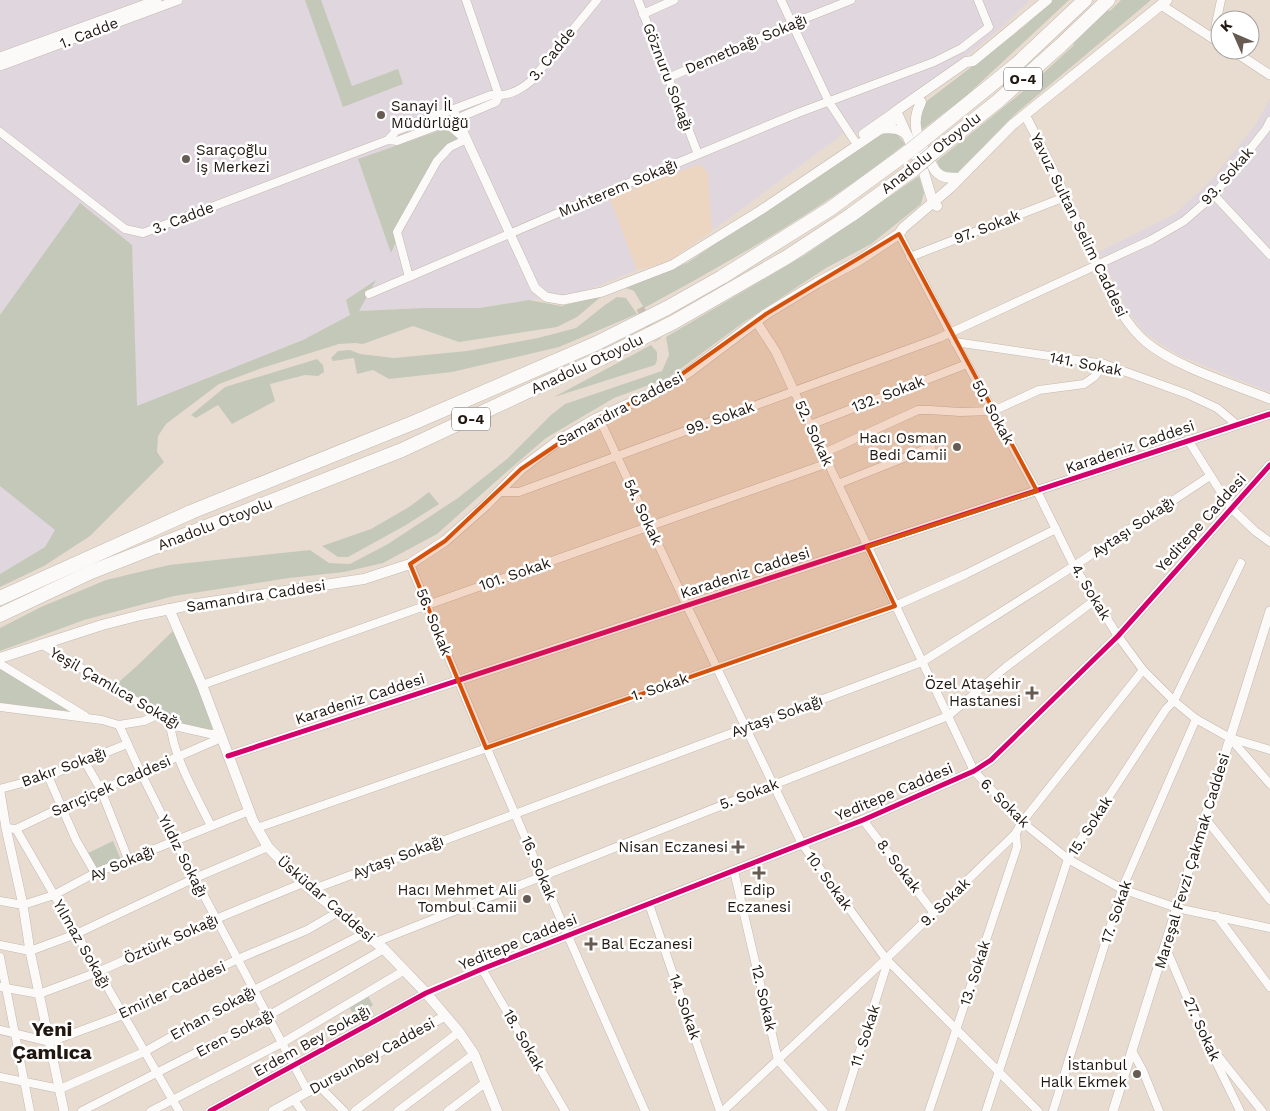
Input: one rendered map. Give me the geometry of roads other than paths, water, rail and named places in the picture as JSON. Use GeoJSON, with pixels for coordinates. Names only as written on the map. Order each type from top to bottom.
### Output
{"type":"FeatureCollection","features":[{"type":"Feature","properties":{"kind":"highway","name":"Anadolu Otoyolu"},"geometry":{"type":"LineString","coordinates":[[0,598],[191,512],[415,422],[595,344],[667,308],[747,262],[830,209],[908,152],[1017,64],[1085,0]]}},
{"type":"Feature","properties":{"kind":"highway","name":"Anadolu Otoyolu"},"geometry":{"type":"LineString","coordinates":[[0,616],[92,572],[402,450],[602,358],[674,322],[787,257],[914,169],[1005,95],[1108,0]]}},
{"type":"Feature","properties":{"kind":"main road"},"geometry":{"type":"LineString","coordinates":[[902,111],[966,62],[973,60],[1047,0]]}},
{"type":"Feature","properties":{"kind":"main road","name":"Samandıra Caddesi"},"geometry":{"type":"LineString","coordinates":[[0,658],[102,625],[169,609],[364,579],[410,564],[445,541],[486,505],[521,469],[558,440],[599,418],[658,392],[696,367],[756,322],[817,283],[858,261],[899,234],[903,228],[920,214],[939,202],[959,178],[1012,125],[1164,2]]}},
{"type":"Feature","properties":{"kind":"main road"},"geometry":{"type":"LineString","coordinates":[[902,111],[921,102],[970,66],[973,60]]}},
{"type":"Feature","properties":{"kind":"main road"},"geometry":{"type":"LineString","coordinates":[[914,127],[916,113],[921,102]]}},
{"type":"Feature","properties":{"kind":"main road"},"geometry":{"type":"LineString","coordinates":[[902,111],[914,127],[933,167],[940,186],[939,202]]}},
{"type":"Feature","properties":{"kind":"main road"},"geometry":{"type":"LineString","coordinates":[[902,111],[908,136],[924,173],[928,188],[926,204],[920,214]]}},
{"type":"Feature","properties":{"kind":"main road"},"geometry":{"type":"LineString","coordinates":[[899,234],[906,233],[939,202],[1013,131],[1025,114]]}},
{"type":"Feature","properties":{"kind":"main road"},"geometry":{"type":"LineString","coordinates":[[933,167],[936,172],[945,178],[959,178]]}},
{"type":"Feature","properties":{"kind":"main road"},"geometry":{"type":"LineString","coordinates":[[928,188],[939,202]]}},
{"type":"Feature","properties":{"kind":"main road","name":"Üsküdar Caddesi"},"geometry":{"type":"LineString","coordinates":[[169,609],[202,685],[249,811],[268,847],[307,886],[384,949],[426,992],[459,1032],[474,1054],[496,1110]]}},
{"type":"Feature","properties":{"kind":"street","name":"1. Cadde"},"geometry":{"type":"LineString","coordinates":[[0,57],[157,0]]}},
{"type":"Feature","properties":{"kind":"street","name":"1. Cadde"},"geometry":{"type":"LineString","coordinates":[[0,66],[178,0]]}},
{"type":"Feature","properties":{"kind":"street"},"geometry":{"type":"LineString","coordinates":[[466,0],[499,96]]}},
{"type":"Feature","properties":{"kind":"street","name":"3. Cadde"},"geometry":{"type":"LineString","coordinates":[[0,132],[125,229],[143,234],[388,140],[396,131],[496,102],[499,96],[518,91],[531,81],[597,0]]}},
{"type":"Feature","properties":{"kind":"street","name":"Göznuru Sokağı"},"geometry":{"type":"LineString","coordinates":[[638,0],[698,154]]}},
{"type":"Feature","properties":{"kind":"street"},"geometry":{"type":"LineString","coordinates":[[643,14],[674,0]]}},
{"type":"Feature","properties":{"kind":"street"},"geometry":{"type":"LineString","coordinates":[[781,0],[829,102],[854,140]]}},
{"type":"Feature","properties":{"kind":"street","name":"Demetbağı Sokağı"},"geometry":{"type":"LineString","coordinates":[[668,78],[793,23],[851,0]]}},
{"type":"Feature","properties":{"kind":"street","name":"Muhterem Sokağı"},"geometry":{"type":"LineString","coordinates":[[369,294],[698,154],[934,62],[962,48],[989,27],[978,0]]}},
{"type":"Feature","properties":{"kind":"street"},"geometry":{"type":"LineString","coordinates":[[1164,2],[1210,35]]}},
{"type":"Feature","properties":{"kind":"street"},"geometry":{"type":"LineString","coordinates":[[962,48],[973,60]]}},
{"type":"Feature","properties":{"kind":"street"},"geometry":{"type":"LineString","coordinates":[[1247,60],[1270,75]]}},
{"type":"Feature","properties":{"kind":"street"},"geometry":{"type":"LineString","coordinates":[[807,177],[881,129],[902,111]]}},
{"type":"Feature","properties":{"kind":"street"},"geometry":{"type":"LineString","coordinates":[[454,115],[536,288],[546,297],[563,300],[602,292],[672,266],[761,210],[854,140],[902,111]]}},
{"type":"Feature","properties":{"kind":"street","name":"Yavuz Sultan Selim Caddesi"},"geometry":{"type":"LineString","coordinates":[[1025,114],[1044,149],[1097,265],[1129,326],[1147,343],[1169,357],[1270,399]]}},
{"type":"Feature","properties":{"kind":"street"},"geometry":{"type":"LineString","coordinates":[[444,118],[467,139]]}},
{"type":"Feature","properties":{"kind":"street","name":"93. Sokak"},"geometry":{"type":"LineString","coordinates":[[1097,265],[1151,240],[1184,221],[1214,195],[1266,129],[1270,121]]}},
{"type":"Feature","properties":{"kind":"street"},"geometry":{"type":"LineString","coordinates":[[881,129],[891,128],[900,130],[908,136]]}},
{"type":"Feature","properties":{"kind":"street"},"geometry":{"type":"LineString","coordinates":[[409,277],[397,232],[437,161],[450,147],[467,139]]}},
{"type":"Feature","properties":{"kind":"street"},"geometry":{"type":"LineString","coordinates":[[1214,195],[1270,256]]}},
{"type":"Feature","properties":{"kind":"street","name":"97. Sokak"},"geometry":{"type":"LineString","coordinates":[[910,257],[1065,197]]}},
{"type":"Feature","properties":{"kind":"street","name":"50. Sokak"},"geometry":{"type":"LineString","coordinates":[[899,234],[955,342],[1037,491]]}},
{"type":"Feature","properties":{"kind":"street"},"geometry":{"type":"LineString","coordinates":[[950,332],[1097,265]]}},
{"type":"Feature","properties":{"kind":"street","name":"52. Sokak"},"geometry":{"type":"LineString","coordinates":[[756,322],[776,352],[867,547]]}},
{"type":"Feature","properties":{"kind":"street","name":"99. Sokak"},"geometry":{"type":"LineString","coordinates":[[499,492],[519,492],[939,338],[950,332]]}},
{"type":"Feature","properties":{"kind":"street","name":"141. Sokak"},"geometry":{"type":"LineString","coordinates":[[955,342],[1104,364],[1187,394],[1217,408],[1236,424]]}},
{"type":"Feature","properties":{"kind":"street","name":"132. Sokak"},"geometry":{"type":"LineString","coordinates":[[810,425],[967,364]]}},
{"type":"Feature","properties":{"kind":"street"},"geometry":{"type":"LineString","coordinates":[[824,453],[918,410],[993,411],[1038,390],[1084,384],[1094,377],[1104,364]]}},
{"type":"Feature","properties":{"kind":"street","name":"Karadeniz Caddesi"},"geometry":{"type":"LineString","coordinates":[[228,756],[1270,414]]}},
{"type":"Feature","properties":{"kind":"street","name":"54. Sokak"},"geometry":{"type":"LineString","coordinates":[[599,418],[687,606]]}},
{"type":"Feature","properties":{"kind":"street"},"geometry":{"type":"LineString","coordinates":[[1188,440],[1231,508],[1255,531],[1270,542]]}},
{"type":"Feature","properties":{"kind":"street"},"geometry":{"type":"LineString","coordinates":[[838,484],[931,447]]}},
{"type":"Feature","properties":{"kind":"street","name":"101. Sokak"},"geometry":{"type":"LineString","coordinates":[[202,685],[828,463]]}},
{"type":"Feature","properties":{"kind":"street","name":"Yeditepe Caddesi"},"geometry":{"type":"LineString","coordinates":[[426,992],[864,820],[974,771],[991,760],[1118,636],[1270,464]]}},
{"type":"Feature","properties":{"kind":"street","name":"Aytaşı Sokağı"},"geometry":{"type":"LineString","coordinates":[[307,886],[516,813],[922,662],[1074,566],[1210,476]]}},
{"type":"Feature","properties":{"kind":"street","name":"4. Sokak"},"geometry":{"type":"LineString","coordinates":[[1037,491],[1074,566],[1094,600],[1143,670],[1174,701],[1196,719],[1230,738]]}},
{"type":"Feature","properties":{"kind":"street","name":"1. Sokak"},"geometry":{"type":"LineString","coordinates":[[257,828],[895,606],[966,574],[1056,529]]}},
{"type":"Feature","properties":{"kind":"street","name":"6. Sokak"},"geometry":{"type":"LineString","coordinates":[[867,547],[974,771],[1022,822],[1068,860],[1122,889],[1177,908],[1270,928]]}},
{"type":"Feature","properties":{"kind":"street","name":"15. Sokak"},"geometry":{"type":"LineString","coordinates":[[986,1111],[1068,860],[1166,709],[1174,701],[1241,563]]}},
{"type":"Feature","properties":{"kind":"street","name":"56. Sokak"},"geometry":{"type":"LineString","coordinates":[[410,564],[458,681]]}},
{"type":"Feature","properties":{"kind":"street","name":"5. Sokak"},"geometry":{"type":"LineString","coordinates":[[376,942],[948,716],[1006,668],[1094,600]]}},
{"type":"Feature","properties":{"kind":"street","name":"10. Sokak"},"geometry":{"type":"LineString","coordinates":[[687,606],[802,844],[887,960],[1038,1111]]}},
{"type":"Feature","properties":{"kind":"street","name":"Mareşal Fevzi Çakmak Caddesi"},"geometry":{"type":"LineString","coordinates":[[1113,1111],[1230,738],[1267,631],[1270,610]]}},
{"type":"Feature","properties":{"kind":"street","name":"Yeşil Çamlıca Sokağı"},"geometry":{"type":"LineString","coordinates":[[41,644],[170,722],[190,730],[221,736]]}},
{"type":"Feature","properties":{"kind":"street"},"geometry":{"type":"LineString","coordinates":[[0,664],[89,718]]}},
{"type":"Feature","properties":{"kind":"street","name":"9. Sokak"},"geometry":{"type":"LineString","coordinates":[[722,1111],[887,960],[1016,833],[1022,822],[1143,670]]}},
{"type":"Feature","properties":{"kind":"street","name":"16. Sokak"},"geometry":{"type":"LineString","coordinates":[[458,681],[567,936],[646,1111]]}},
{"type":"Feature","properties":{"kind":"street"},"geometry":{"type":"LineString","coordinates":[[0,707],[89,718],[119,725],[144,721],[157,715]]}},
{"type":"Feature","properties":{"kind":"street","name":"17. Sokak"},"geometry":{"type":"LineString","coordinates":[[1052,1111],[1122,889],[1196,719]]}},
{"type":"Feature","properties":{"kind":"street"},"geometry":{"type":"LineString","coordinates":[[170,722],[172,740],[178,756],[211,826]]}},
{"type":"Feature","properties":{"kind":"street","name":"Yıldız Sokağı"},"geometry":{"type":"LineString","coordinates":[[119,725],[175,841],[308,1092]]}},
{"type":"Feature","properties":{"kind":"street","name":"Sarıçiçek Caddesi"},"geometry":{"type":"LineString","coordinates":[[16,829],[221,736]]}},
{"type":"Feature","properties":{"kind":"street"},"geometry":{"type":"LineString","coordinates":[[1230,738],[1270,750]]}},
{"type":"Feature","properties":{"kind":"street"},"geometry":{"type":"LineString","coordinates":[[1230,738],[1270,784]]}},
{"type":"Feature","properties":{"kind":"street","name":"Bakır Sokağı"},"geometry":{"type":"LineString","coordinates":[[0,790],[48,776],[127,744]]}},
{"type":"Feature","properties":{"kind":"street"},"geometry":{"type":"LineString","coordinates":[[85,762],[101,790],[128,859]]}},
{"type":"Feature","properties":{"kind":"street"},"geometry":{"type":"LineString","coordinates":[[48,776],[76,840],[95,873]]}},
{"type":"Feature","properties":{"kind":"street"},"geometry":{"type":"LineString","coordinates":[[0,790],[3,828],[23,905],[30,951],[64,1111]]}},
{"type":"Feature","properties":{"kind":"street","name":"Ay Sokağı"},"geometry":{"type":"LineString","coordinates":[[23,905],[54,895],[95,873],[249,811]]}},
{"type":"Feature","properties":{"kind":"street"},"geometry":{"type":"LineString","coordinates":[[1205,818],[1270,900]]}},
{"type":"Feature","properties":{"kind":"street","name":"8. Sokak"},"geometry":{"type":"LineString","coordinates":[[864,820],[934,912]]}},
{"type":"Feature","properties":{"kind":"street"},"geometry":{"type":"LineString","coordinates":[[3,828],[16,829]]}},
{"type":"Feature","properties":{"kind":"street","name":"Yılmaz Sokağı"},"geometry":{"type":"LineString","coordinates":[[16,829],[179,1111]]}},
{"type":"Feature","properties":{"kind":"street","name":"13. Sokak"},"geometry":{"type":"LineString","coordinates":[[929,1111],[1017,847],[1016,833]]}},
{"type":"Feature","properties":{"kind":"street"},"geometry":{"type":"LineString","coordinates":[[0,945],[30,951],[76,934],[195,878],[268,847]]}},
{"type":"Feature","properties":{"kind":"street","name":"12. Sokak"},"geometry":{"type":"LineString","coordinates":[[734,871],[778,1060],[822,1111]]}},
{"type":"Feature","properties":{"kind":"street","name":"Öztürk Sokağı"},"geometry":{"type":"LineString","coordinates":[[39,994],[98,972],[216,919],[307,886]]}},
{"type":"Feature","properties":{"kind":"street"},"geometry":{"type":"LineString","coordinates":[[0,901],[23,905]]}},
{"type":"Feature","properties":{"kind":"street","name":"14. Sokak"},"geometry":{"type":"LineString","coordinates":[[649,904],[722,1111]]}},
{"type":"Feature","properties":{"kind":"street","name":"Emirler Caddesi"},"geometry":{"type":"LineString","coordinates":[[50,1042],[122,1015],[238,959],[307,930],[338,912]]}},
{"type":"Feature","properties":{"kind":"street"},"geometry":{"type":"LineString","coordinates":[[1217,916],[1270,987]]}},
{"type":"Feature","properties":{"kind":"street","name":"Erhan Sokağı"},"geometry":{"type":"LineString","coordinates":[[60,1089],[144,1052],[254,990],[365,933]]}},
{"type":"Feature","properties":{"kind":"street","name":"27. Sokak"},"geometry":{"type":"LineString","coordinates":[[1165,946],[1203,1035],[1240,1111]]}},
{"type":"Feature","properties":{"kind":"street","name":"Eren Sokağı"},"geometry":{"type":"LineString","coordinates":[[82,1111],[268,1016],[384,949]]}},
{"type":"Feature","properties":{"kind":"street"},"geometry":{"type":"LineString","coordinates":[[0,957],[3,987],[15,1033],[30,1111]]}},
{"type":"Feature","properties":{"kind":"street","name":"11. Sokak"},"geometry":{"type":"LineString","coordinates":[[841,1111],[887,960]]}},
{"type":"Feature","properties":{"kind":"street","name":"18. Sokak"},"geometry":{"type":"LineString","coordinates":[[482,969],[565,1111]]}},
{"type":"Feature","properties":{"kind":"street"},"geometry":{"type":"LineString","coordinates":[[151,1111],[282,1043],[405,970]]}},
{"type":"Feature","properties":{"kind":"street"},"geometry":{"type":"LineString","coordinates":[[3,987],[39,994]]}},
{"type":"Feature","properties":{"kind":"street","name":"Erdem Bey Sokağı"},"geometry":{"type":"LineString","coordinates":[[210,1111],[426,992]]}},
{"type":"Feature","properties":{"kind":"street","name":"Dursunbey Caddesi"},"geometry":{"type":"LineString","coordinates":[[273,1111],[445,1016]]}},
{"type":"Feature","properties":{"kind":"street"},"geometry":{"type":"LineString","coordinates":[[0,1030],[50,1042]]}},
{"type":"Feature","properties":{"kind":"street"},"geometry":{"type":"LineString","coordinates":[[355,1111],[459,1032]]}},
{"type":"Feature","properties":{"kind":"street"},"geometry":{"type":"LineString","coordinates":[[1203,1035],[1262,1111]]}},
{"type":"Feature","properties":{"kind":"street"},"geometry":{"type":"LineString","coordinates":[[1132,1051],[1143,1071],[1158,1111]]}},
{"type":"Feature","properties":{"kind":"street"},"geometry":{"type":"LineString","coordinates":[[398,1111],[474,1054]]}},
{"type":"Feature","properties":{"kind":"street"},"geometry":{"type":"LineString","coordinates":[[0,1077],[60,1089]]}},
{"type":"Feature","properties":{"kind":"street"},"geometry":{"type":"LineString","coordinates":[[448,1111],[485,1083]]}},
{"type":"Feature","properties":{"kind":"street"},"geometry":{"type":"LineString","coordinates":[[319,1086],[344,1111]]}},
{"type":"Feature","properties":{"kind":"street"},"geometry":{"type":"LineString","coordinates":[[294,1100],[302,1111]]}},
{"type":"Feature","properties":{"kind":"tunnel"},"geometry":{"type":"LineString","coordinates":[[640,308],[658,340]]}},
{"type":"Feature","properties":{"kind":"place","name":"Sanayi İl Müdürlüğü"},"geometry":{"type":"Point","coordinates":[381,115]}},
{"type":"Feature","properties":{"kind":"place","name":"Saraçoğlu İş Merkezi"},"geometry":{"type":"Point","coordinates":[186,159]}},
{"type":"Feature","properties":{"kind":"place","name":"Hacı Osman Bedi Camii"},"geometry":{"type":"Point","coordinates":[957,447]}},
{"type":"Feature","properties":{"kind":"place","name":"Özel Ataşehir Hastanesi"},"geometry":{"type":"Point","coordinates":[1032,693]}},
{"type":"Feature","properties":{"kind":"place","name":"Nisan Eczanesi"},"geometry":{"type":"Point","coordinates":[738,847]}},
{"type":"Feature","properties":{"kind":"place","name":"Edip Eczanesi"},"geometry":{"type":"Point","coordinates":[759,873]}},
{"type":"Feature","properties":{"kind":"place","name":"Hacı Mehmet Ali Tombul Camii"},"geometry":{"type":"Point","coordinates":[527,899]}},
{"type":"Feature","properties":{"kind":"place","name":"Bal Eczanesi"},"geometry":{"type":"Point","coordinates":[591,944]}},
{"type":"Feature","properties":{"kind":"place","name":"İstanbul Halk Ekmek"},"geometry":{"type":"Point","coordinates":[1137,1074]}},
{"type":"Feature","properties":{"kind":"district","name":"Yeni Çamlıca"},"geometry":{"type":"Point","coordinates":[52,1040]}}]}
